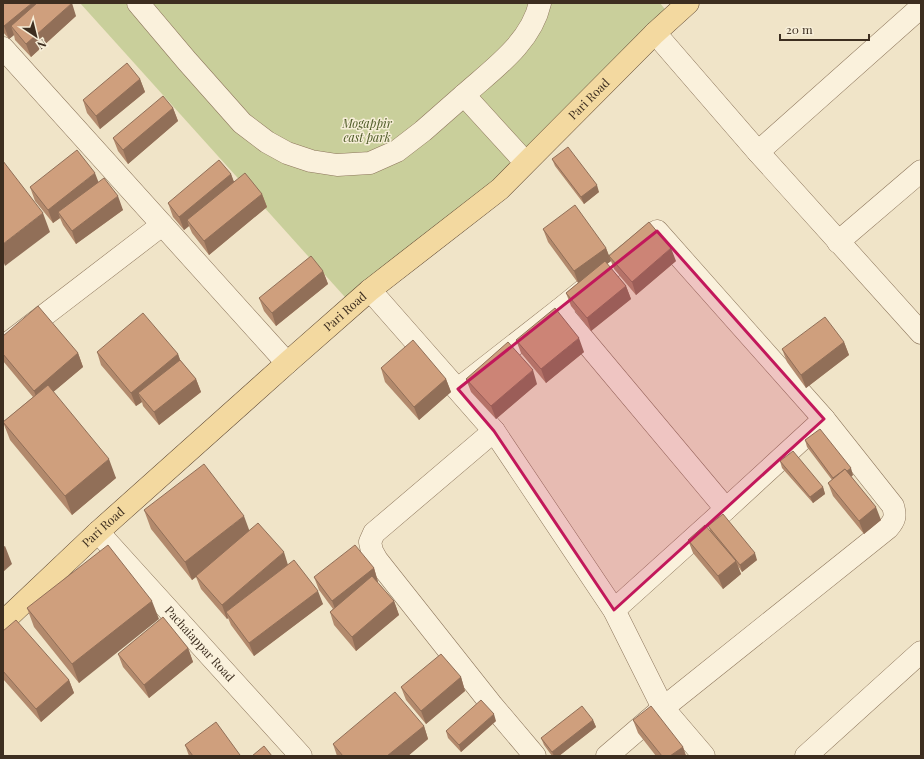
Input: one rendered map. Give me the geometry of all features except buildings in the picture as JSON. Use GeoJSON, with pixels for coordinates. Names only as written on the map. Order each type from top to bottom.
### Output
{"type":"FeatureCollection","features":[{"type":"Feature","properties":{"kind":"main road","name":"Pari Road"},"geometry":{"type":"LineString","coordinates":[[3,622],[98,532],[287,362],[370,290],[500,189],[525,162],[655,33],[688,3]]}},
{"type":"Feature","properties":{"kind":"street"},"geometry":{"type":"LineString","coordinates":[[138,3],[242,123],[267,142],[287,154],[311,161],[337,165],[370,163],[397,152],[423,131],[518,46],[529,29],[538,11],[540,3]]}},
{"type":"Feature","properties":{"kind":"street"},"geometry":{"type":"LineString","coordinates":[[758,152],[921,7]]}},
{"type":"Feature","properties":{"kind":"street"},"geometry":{"type":"LineString","coordinates":[[655,33],[758,152],[921,333]]}},
{"type":"Feature","properties":{"kind":"street"},"geometry":{"type":"LineString","coordinates":[[3,48],[287,362]]}},
{"type":"Feature","properties":{"kind":"street"},"geometry":{"type":"LineString","coordinates":[[464,95],[525,162]]}},
{"type":"Feature","properties":{"kind":"street"},"geometry":{"type":"LineString","coordinates":[[838,242],[921,171]]}},
{"type":"Feature","properties":{"kind":"street"},"geometry":{"type":"LineString","coordinates":[[3,347],[162,225]]}},
{"type":"Feature","properties":{"kind":"street"},"geometry":{"type":"LineString","coordinates":[[458,389],[657,231],[824,419],[893,506],[896,515],[888,528],[663,708],[607,756]]}},
{"type":"Feature","properties":{"kind":"street"},"geometry":{"type":"LineString","coordinates":[[370,290],[494,431],[614,610],[663,708],[704,756]]}},
{"type":"Feature","properties":{"kind":"street"},"geometry":{"type":"LineString","coordinates":[[559,310],[726,509]]}},
{"type":"Feature","properties":{"kind":"street"},"geometry":{"type":"LineString","coordinates":[[614,610],[824,419]]}},
{"type":"Feature","properties":{"kind":"street"},"geometry":{"type":"LineString","coordinates":[[494,431],[374,533],[370,542],[372,551],[378,560],[491,704],[535,756]]}},
{"type":"Feature","properties":{"kind":"street","name":"Pachaiappar Road"},"geometry":{"type":"LineString","coordinates":[[98,532],[301,756]]}},
{"type":"Feature","properties":{"kind":"street"},"geometry":{"type":"LineString","coordinates":[[806,756],[921,652]]}},
{"type":"Feature","properties":{"kind":"highlighted area"},"geometry":{"type":"Polygon","coordinates":[[[657,231],[824,419],[614,610],[494,431],[458,389],[657,231]]]}},
{"type":"Feature","properties":{"kind":"green space","name":"Mogappir east park"},"geometry":{"type":"Polygon","coordinates":[[[80,3],[660,3],[672,18],[500,189],[353,306],[80,3]]]}}]}
